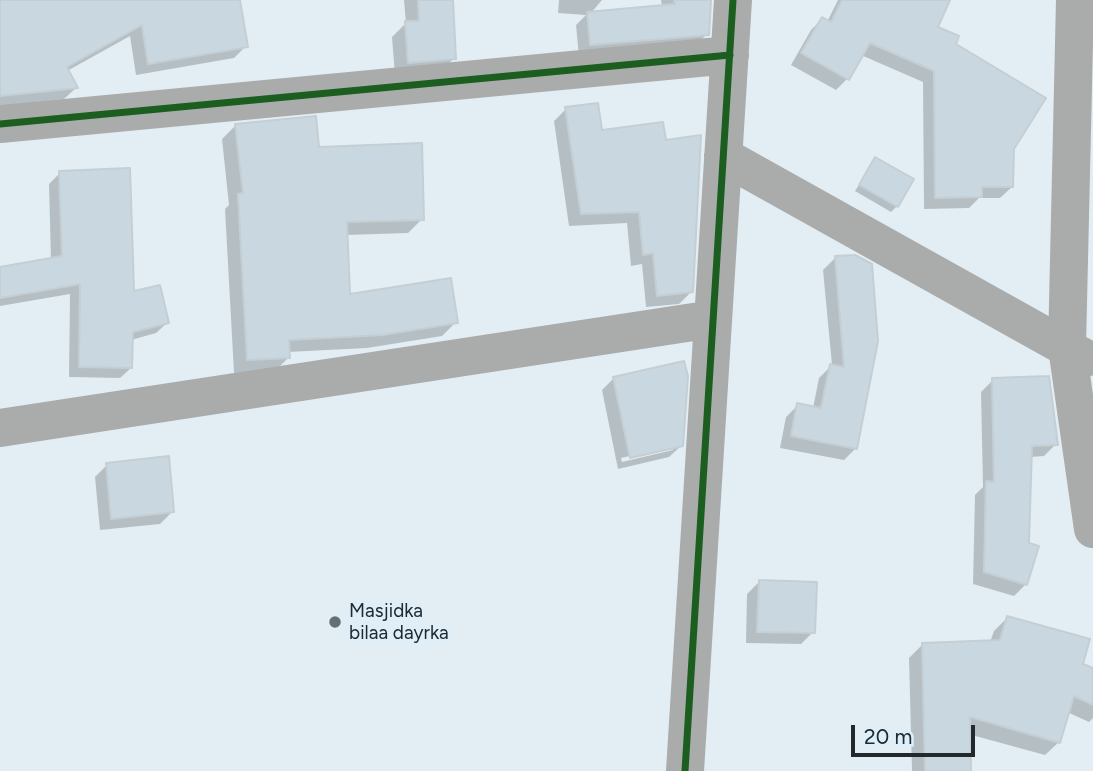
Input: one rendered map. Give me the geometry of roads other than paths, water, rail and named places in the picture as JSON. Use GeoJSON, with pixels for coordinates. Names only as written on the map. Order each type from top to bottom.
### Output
{"type":"FeatureCollection","features":[{"type":"Feature","properties":{"kind":"street"},"geometry":{"type":"LineString","coordinates":[[685,771],[733,0]]}},
{"type":"Feature","properties":{"kind":"street"},"geometry":{"type":"LineString","coordinates":[[1075,0],[1080,355],[1093,528]]}},
{"type":"Feature","properties":{"kind":"street"},"geometry":{"type":"LineString","coordinates":[[0,124],[730,55]]}},
{"type":"Feature","properties":{"kind":"street"},"geometry":{"type":"LineString","coordinates":[[723,156],[1080,355]]}},
{"type":"Feature","properties":{"kind":"street"},"geometry":{"type":"LineString","coordinates":[[0,428],[713,319]]}},
{"type":"Feature","properties":{"kind":"place","name":"Masjidka bilaa dayrka"},"geometry":{"type":"Point","coordinates":[335,622]}}]}
